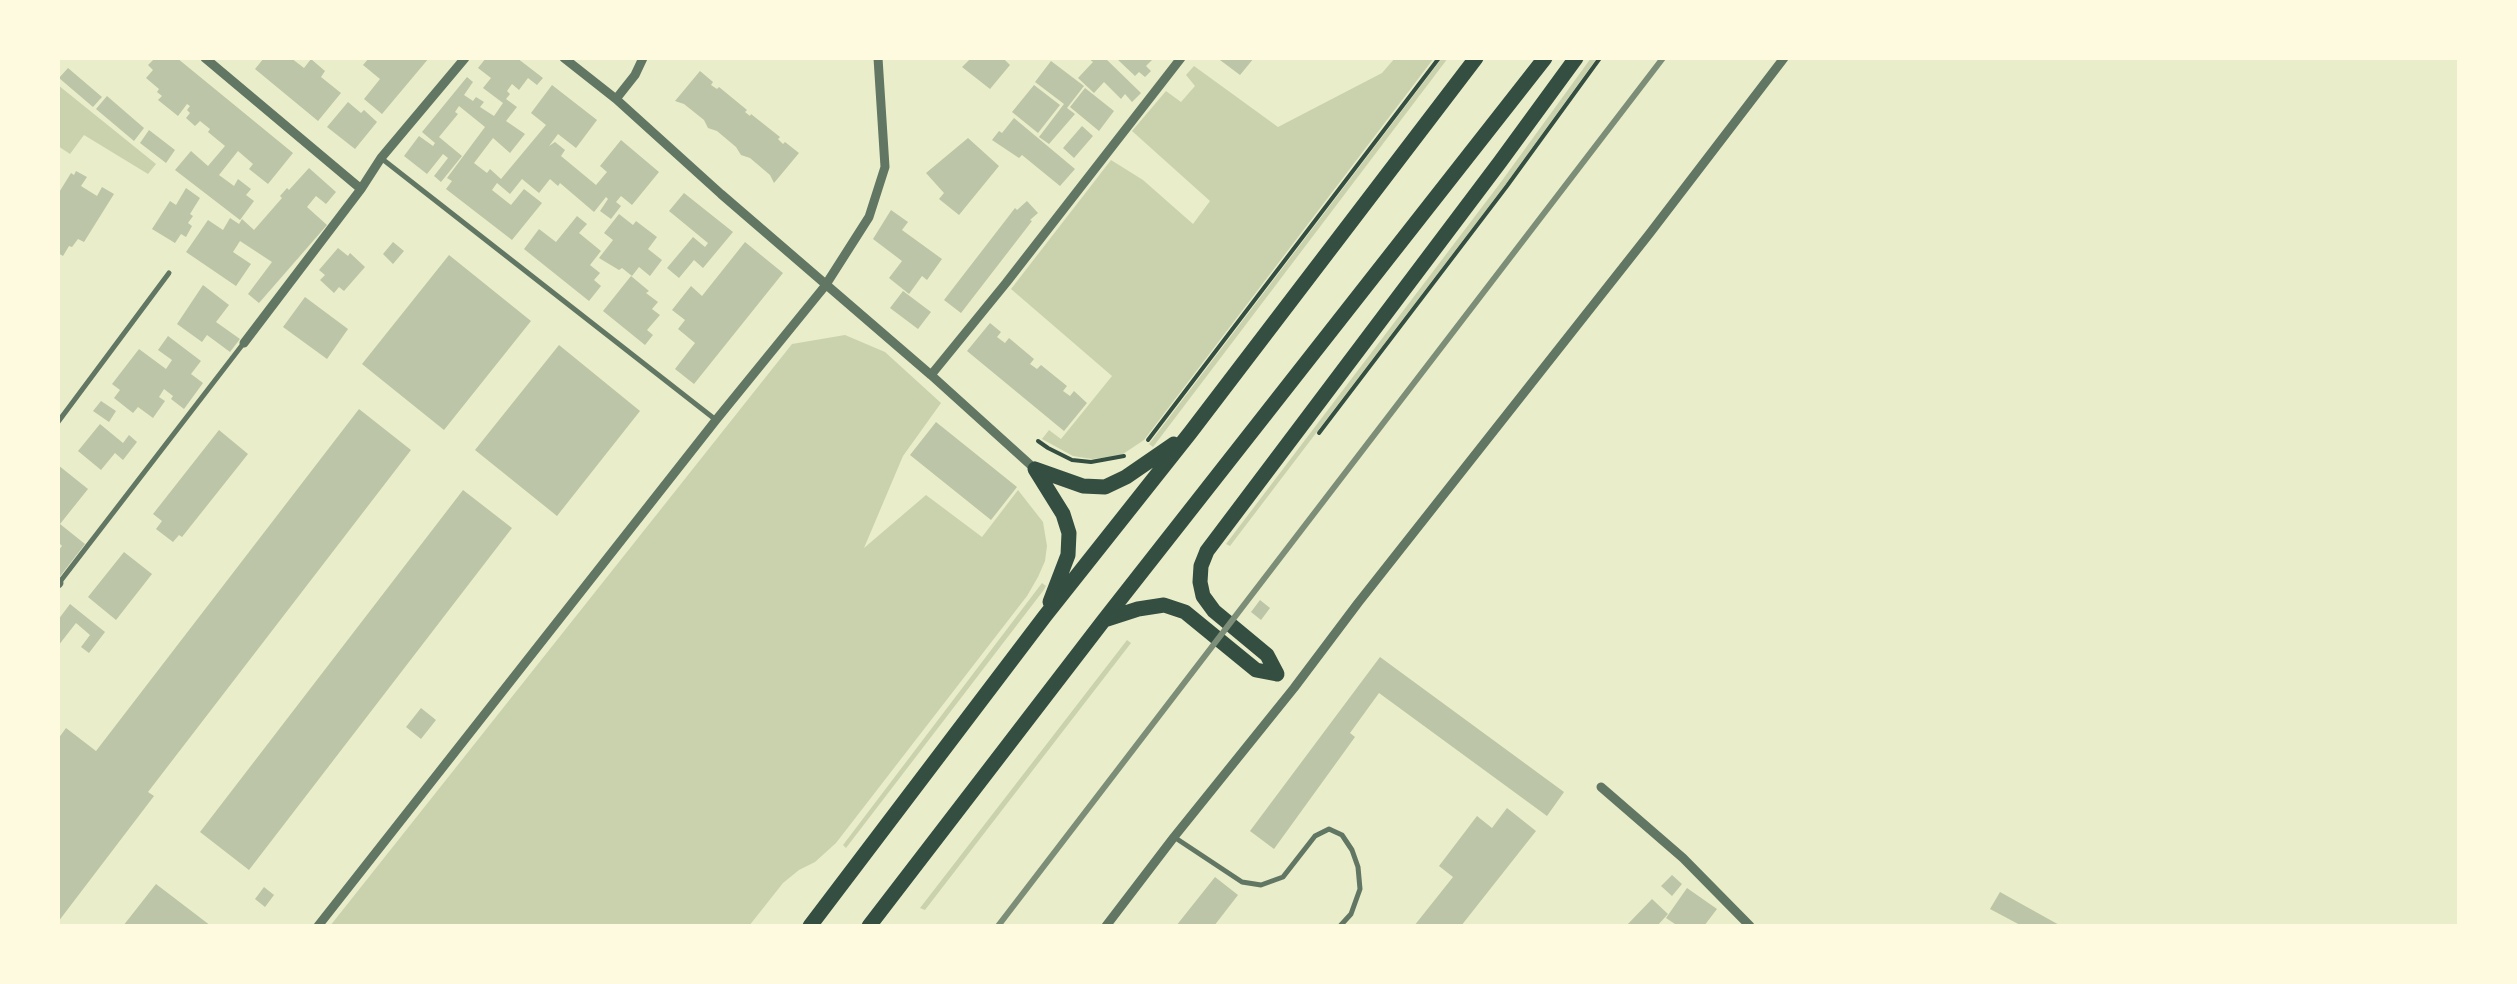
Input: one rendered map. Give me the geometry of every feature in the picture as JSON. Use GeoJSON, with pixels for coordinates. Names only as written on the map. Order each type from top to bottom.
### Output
{"type":"FeatureCollection","features":[{"type":"Feature","properties":{"kind":"highway"},"geometry":{"type":"LineString","coordinates":[[810,926],[1476,58]]}},
{"type":"Feature","properties":{"kind":"highway"},"geometry":{"type":"LineString","coordinates":[[869,926],[1546,58]]}},
{"type":"Feature","properties":{"kind":"highway"},"geometry":{"type":"LineString","coordinates":[[1277,674],[1267,654],[1214,612],[1202,596],[1201,566],[1207,551],[1576,58]]}},
{"type":"Feature","properties":{"kind":"highway"},"geometry":{"type":"LineString","coordinates":[[1034,468],[1082,486],[1105,487],[1190,433]]}},
{"type":"Feature","properties":{"kind":"highway"},"geometry":{"type":"LineString","coordinates":[[1034,468],[1063,514],[1069,533],[1068,555],[1045,616]]}},
{"type":"Feature","properties":{"kind":"highway"},"geometry":{"type":"LineString","coordinates":[[1104,620],[1164,605],[1185,612],[1256,670],[1277,674]]}},
{"type":"Feature","properties":{"kind":"street"},"geometry":{"type":"LineString","coordinates":[[206,58],[361,189]]}},
{"type":"Feature","properties":{"kind":"street"},"geometry":{"type":"LineString","coordinates":[[244,343],[381,158],[465,58]]}},
{"type":"Feature","properties":{"kind":"street"},"geometry":{"type":"LineString","coordinates":[[564,58],[616,99],[1034,468]]}},
{"type":"Feature","properties":{"kind":"street"},"geometry":{"type":"LineString","coordinates":[[616,99],[643,58]]}},
{"type":"Feature","properties":{"kind":"street"},"geometry":{"type":"LineString","coordinates":[[318,926],[826,286],[868,216],[885,166],[878,58]]}},
{"type":"Feature","properties":{"kind":"street"},"geometry":{"type":"LineString","coordinates":[[931,374],[1180,58]]}},
{"type":"Feature","properties":{"kind":"street"},"geometry":{"type":"LineString","coordinates":[[1106,926],[1784,58]]}},
{"type":"Feature","properties":{"kind":"street"},"geometry":{"type":"LineString","coordinates":[[1277,674],[1294,688]]}},
{"type":"Feature","properties":{"kind":"street"},"geometry":{"type":"LineString","coordinates":[[1601,787],[1683,858],[1750,926]]}},
{"type":"Feature","properties":{"kind":"lane"},"geometry":{"type":"LineString","coordinates":[[381,158],[716,420]]}},
{"type":"Feature","properties":{"kind":"lane"},"geometry":{"type":"LineString","coordinates":[[58,422],[169,273]]}},
{"type":"Feature","properties":{"kind":"lane"},"geometry":{"type":"LineString","coordinates":[[58,584],[244,343]]}},
{"type":"Feature","properties":{"kind":"lane"},"geometry":{"type":"LineString","coordinates":[[1174,837],[1242,882],[1261,885],[1282,877],[1315,836],[1329,829],[1342,834],[1358,867],[1360,888],[1350,914],[1340,926]]}},
{"type":"Feature","properties":{"kind":"path"},"geometry":{"type":"LineString","coordinates":[[1146,443],[1439,58]]}},
{"type":"Feature","properties":{"kind":"path"},"geometry":{"type":"LineString","coordinates":[[1316,438],[1600,58]]}},
{"type":"Feature","properties":{"kind":"path"},"geometry":{"type":"LineString","coordinates":[[1038,440],[1072,460],[1091,462],[1132,453]]}},
{"type":"Feature","properties":{"kind":"green space"},"geometry":{"type":"Polygon","coordinates":[[[1395,58],[1434,58],[1144,440],[1120,456],[1092,459],[1073,456],[1042,439],[1049,430],[1061,439],[1112,376],[1011,289],[1111,160],[1143,180],[1193,224],[1210,201],[1132,131],[1166,91],[1181,102],[1195,86],[1186,75],[1194,66],[1278,127],[1382,73],[1395,58]]]}},
{"type":"Feature","properties":{"kind":"green space"},"geometry":{"type":"Polygon","coordinates":[[[1442,58],[1448,58],[1153,447],[1149,444],[1442,58]]]}},
{"type":"Feature","properties":{"kind":"green space"},"geometry":{"type":"Polygon","coordinates":[[[1591,58],[1597,58],[1505,185],[1230,546],[1226,544],[1501,182],[1591,58]]]}},
{"type":"Feature","properties":{"kind":"green space"},"geometry":{"type":"Polygon","coordinates":[[[58,85],[156,164],[148,174],[84,135],[70,154],[58,146],[58,85]]]}},
{"type":"Feature","properties":{"kind":"green space"},"geometry":{"type":"Polygon","coordinates":[[[845,335],[885,352],[941,403],[903,456],[864,548],[926,495],[982,537],[1018,490],[1043,522],[1047,546],[1045,561],[1027,596],[836,843],[783,883],[749,926],[330,926],[792,344],[845,335]]]}},
{"type":"Feature","properties":{"kind":"green space"},"geometry":{"type":"Polygon","coordinates":[[[1042,583],[1046,586],[1043,591],[846,848],[843,845],[1042,583]]]}},
{"type":"Feature","properties":{"kind":"green space"},"geometry":{"type":"Polygon","coordinates":[[[1127,640],[1131,643],[925,910],[920,908],[1127,640]]]}},
{"type":"Feature","properties":{"kind":"building"},"geometry":{"type":"Polygon","coordinates":[[[155,58],[177,58],[293,153],[268,184],[249,169],[253,164],[238,151],[219,175],[234,186],[238,179],[251,189],[246,195],[254,201],[240,220],[175,170],[191,151],[208,166],[225,146],[200,121],[195,126],[186,118],[190,106],[187,104],[178,116],[158,100],[162,96],[157,92],[159,89],[146,78],[153,70],[148,65],[155,58]]]}},
{"type":"Feature","properties":{"kind":"building"},"geometry":{"type":"Polygon","coordinates":[[[264,58],[291,58],[304,68],[311,59],[325,71],[321,77],[341,93],[318,121],[255,69],[264,58]]]}},
{"type":"Feature","properties":{"kind":"building"},"geometry":{"type":"Polygon","coordinates":[[[369,58],[429,58],[382,114],[364,99],[380,79],[363,65],[369,58]]]}},
{"type":"Feature","properties":{"kind":"building"},"geometry":{"type":"Polygon","coordinates":[[[486,58],[517,58],[543,78],[537,85],[528,78],[519,90],[512,84],[507,91],[510,94],[506,99],[517,107],[506,121],[525,134],[510,153],[493,138],[474,163],[501,179],[546,125],[531,113],[552,85],[597,120],[576,148],[558,134],[549,146],[555,142],[565,150],[561,156],[596,185],[607,172],[600,166],[621,140],[659,172],[632,205],[621,196],[616,202],[621,206],[611,219],[600,211],[606,197],[594,212],[550,179],[539,193],[522,179],[510,194],[497,183],[492,190],[511,205],[524,189],[542,203],[512,240],[446,189],[452,181],[447,178],[485,127],[459,106],[455,112],[458,114],[439,137],[462,156],[441,182],[434,176],[448,158],[443,154],[427,174],[404,156],[419,136],[433,146],[435,143],[422,132],[467,77],[473,82],[464,95],[484,102],[480,107],[494,116],[503,103],[483,88],[491,78],[478,68],[486,58]]]}},
{"type":"Feature","properties":{"kind":"building"},"geometry":{"type":"Polygon","coordinates":[[[971,58],[1003,58],[1010,65],[990,89],[962,67],[971,58]]]}},
{"type":"Feature","properties":{"kind":"building"},"geometry":{"type":"Polygon","coordinates":[[[1088,58],[1105,58],[1141,93],[1132,102],[1125,94],[1121,99],[1104,82],[1094,93],[1078,78],[1093,62],[1088,58]]]}},
{"type":"Feature","properties":{"kind":"building"},"geometry":{"type":"Polygon","coordinates":[[[1116,58],[1154,58],[1146,66],[1151,71],[1145,77],[1139,72],[1135,76],[1116,58]]]}},
{"type":"Feature","properties":{"kind":"building"},"geometry":{"type":"Polygon","coordinates":[[[1222,58],[1254,58],[1240,75],[1222,58]]]}},
{"type":"Feature","properties":{"kind":"building"},"geometry":{"type":"Polygon","coordinates":[[[1051,61],[1084,86],[1067,108],[1075,114],[1049,144],[1039,137],[1064,104],[1035,82],[1051,61]]]}},
{"type":"Feature","properties":{"kind":"building"},"geometry":{"type":"Polygon","coordinates":[[[68,68],[102,97],[93,107],[59,78],[68,68]]]}},
{"type":"Feature","properties":{"kind":"building"},"geometry":{"type":"Polygon","coordinates":[[[700,71],[713,82],[711,85],[719,87],[780,137],[783,144],[799,153],[774,183],[750,158],[708,128],[684,104],[675,101],[700,71]]]}},
{"type":"Feature","properties":{"kind":"building"},"geometry":{"type":"Polygon","coordinates":[[[1034,85],[1060,105],[1038,133],[1012,112],[1034,85]]]}},
{"type":"Feature","properties":{"kind":"building"},"geometry":{"type":"Polygon","coordinates":[[[1085,88],[1114,111],[1099,131],[1070,107],[1085,88]]]}},
{"type":"Feature","properties":{"kind":"building"},"geometry":{"type":"Polygon","coordinates":[[[107,96],[144,128],[134,141],[96,109],[107,96]]]}},
{"type":"Feature","properties":{"kind":"building"},"geometry":{"type":"Polygon","coordinates":[[[348,102],[377,122],[355,149],[327,127],[348,102]]]}},
{"type":"Feature","properties":{"kind":"building"},"geometry":{"type":"Polygon","coordinates":[[[1014,118],[1075,169],[1060,186],[1022,155],[1019,158],[992,140],[1014,118]]]}},
{"type":"Feature","properties":{"kind":"building"},"geometry":{"type":"Polygon","coordinates":[[[1082,126],[1093,136],[1074,158],[1063,148],[1082,126]]]}},
{"type":"Feature","properties":{"kind":"building"},"geometry":{"type":"Polygon","coordinates":[[[149,130],[175,150],[166,163],[140,143],[149,130]]]}},
{"type":"Feature","properties":{"kind":"building"},"geometry":{"type":"Polygon","coordinates":[[[968,138],[999,166],[959,215],[939,199],[944,193],[926,173],[968,138]]]}},
{"type":"Feature","properties":{"kind":"building"},"geometry":{"type":"Polygon","coordinates":[[[309,168],[336,192],[326,204],[316,196],[307,207],[327,225],[259,303],[248,294],[272,262],[240,241],[233,252],[251,264],[236,286],[186,252],[208,220],[223,230],[230,218],[239,224],[242,219],[254,230],[287,188],[309,168]]]}},
{"type":"Feature","properties":{"kind":"building"},"geometry":{"type":"Polygon","coordinates":[[[76,171],[87,177],[81,186],[97,196],[102,187],[114,194],[84,242],[78,239],[63,256],[58,253],[58,194],[76,171]]]}},
{"type":"Feature","properties":{"kind":"building"},"geometry":{"type":"Polygon","coordinates":[[[186,188],[200,198],[190,214],[193,216],[188,223],[192,226],[186,237],[181,234],[175,243],[152,229],[170,201],[176,205],[186,188]]]}},
{"type":"Feature","properties":{"kind":"building"},"geometry":{"type":"Polygon","coordinates":[[[684,193],[733,232],[703,268],[694,260],[679,278],[667,268],[693,237],[705,247],[708,243],[669,211],[684,193]]]}},
{"type":"Feature","properties":{"kind":"building"},"geometry":{"type":"Polygon","coordinates":[[[1027,201],[1038,213],[961,313],[944,300],[1015,208],[1027,201]]]}},
{"type":"Feature","properties":{"kind":"building"},"geometry":{"type":"Polygon","coordinates":[[[891,210],[908,222],[902,230],[942,259],[927,280],[922,276],[909,294],[889,278],[902,261],[873,239],[891,210]]]}},
{"type":"Feature","properties":{"kind":"building"},"geometry":{"type":"Polygon","coordinates":[[[619,214],[657,237],[648,249],[662,260],[650,276],[639,267],[632,276],[599,258],[613,240],[604,233],[619,214]]]}},
{"type":"Feature","properties":{"kind":"building"},"geometry":{"type":"Polygon","coordinates":[[[577,216],[587,224],[579,233],[601,251],[590,265],[600,273],[594,280],[601,286],[589,301],[524,249],[539,229],[556,242],[577,216]]]}},
{"type":"Feature","properties":{"kind":"building"},"geometry":{"type":"Polygon","coordinates":[[[393,242],[404,251],[393,264],[383,254],[393,242]]]}},
{"type":"Feature","properties":{"kind":"building"},"geometry":{"type":"Polygon","coordinates":[[[745,242],[783,273],[694,384],[675,369],[695,343],[678,329],[685,320],[672,310],[691,286],[702,296],[745,242]]]}},
{"type":"Feature","properties":{"kind":"building"},"geometry":{"type":"Polygon","coordinates":[[[338,248],[365,267],[344,291],[339,287],[334,293],[320,280],[325,275],[319,270],[338,248]]]}},
{"type":"Feature","properties":{"kind":"building"},"geometry":{"type":"Polygon","coordinates":[[[449,255],[531,321],[444,430],[362,364],[449,255]]]}},
{"type":"Feature","properties":{"kind":"building"},"geometry":{"type":"Polygon","coordinates":[[[631,276],[658,302],[652,309],[660,315],[647,330],[653,335],[645,345],[603,311],[631,276]]]}},
{"type":"Feature","properties":{"kind":"building"},"geometry":{"type":"Polygon","coordinates":[[[203,285],[229,305],[216,322],[240,339],[230,352],[207,335],[202,342],[177,324],[203,285]]]}},
{"type":"Feature","properties":{"kind":"building"},"geometry":{"type":"Polygon","coordinates":[[[903,291],[931,312],[918,329],[890,308],[903,291]]]}},
{"type":"Feature","properties":{"kind":"building"},"geometry":{"type":"Polygon","coordinates":[[[305,297],[348,329],[327,359],[283,327],[305,297]]]}},
{"type":"Feature","properties":{"kind":"building"},"geometry":{"type":"Polygon","coordinates":[[[990,323],[1001,332],[997,337],[1005,343],[1009,338],[1034,359],[1030,364],[1037,369],[1041,365],[1067,386],[1063,391],[1070,396],[1074,391],[1087,403],[1064,431],[967,351],[990,323]]]}},
{"type":"Feature","properties":{"kind":"building"},"geometry":{"type":"Polygon","coordinates":[[[168,336],[201,361],[191,374],[203,383],[184,409],[164,389],[159,397],[165,401],[153,418],[138,407],[133,413],[114,398],[120,390],[112,384],[139,349],[166,369],[172,360],[158,350],[168,336]]]}},
{"type":"Feature","properties":{"kind":"building"},"geometry":{"type":"Polygon","coordinates":[[[559,345],[640,411],[557,516],[475,450],[559,345]]]}},
{"type":"Feature","properties":{"kind":"building"},"geometry":{"type":"Polygon","coordinates":[[[101,401],[116,411],[109,422],[93,411],[101,401]]]}},
{"type":"Feature","properties":{"kind":"building"},"geometry":{"type":"Polygon","coordinates":[[[359,409],[411,450],[148,792],[154,796],[58,922],[58,739],[66,728],[96,751],[359,409]]]}},
{"type":"Feature","properties":{"kind":"building"},"geometry":{"type":"Polygon","coordinates":[[[936,422],[1017,487],[991,520],[910,455],[936,422]]]}},
{"type":"Feature","properties":{"kind":"building"},"geometry":{"type":"Polygon","coordinates":[[[100,424],[123,443],[129,435],[137,442],[123,460],[115,453],[101,470],[78,451],[100,424]]]}},
{"type":"Feature","properties":{"kind":"building"},"geometry":{"type":"Polygon","coordinates":[[[219,430],[248,454],[182,537],[179,535],[173,542],[156,529],[162,521],[153,514],[219,430]]]}},
{"type":"Feature","properties":{"kind":"building"},"geometry":{"type":"Polygon","coordinates":[[[58,465],[88,489],[60,524],[85,544],[58,579],[58,551],[62,546],[58,542],[58,465]]]}},
{"type":"Feature","properties":{"kind":"building"},"geometry":{"type":"Polygon","coordinates":[[[463,490],[512,528],[249,870],[200,832],[463,490]]]}},
{"type":"Feature","properties":{"kind":"building"},"geometry":{"type":"Polygon","coordinates":[[[124,552],[152,574],[116,620],[88,597],[124,552]]]}},
{"type":"Feature","properties":{"kind":"building"},"geometry":{"type":"Polygon","coordinates":[[[1260,600],[1270,608],[1261,620],[1251,612],[1260,600]]]}},
{"type":"Feature","properties":{"kind":"building"},"geometry":{"type":"Polygon","coordinates":[[[70,604],[105,632],[89,653],[81,647],[90,635],[76,623],[58,646],[58,620],[70,604]]]}},
{"type":"Feature","properties":{"kind":"building"},"geometry":{"type":"Polygon","coordinates":[[[1380,657],[1564,792],[1547,816],[1379,693],[1350,733],[1355,737],[1274,849],[1250,831],[1380,657]]]}},
{"type":"Feature","properties":{"kind":"building"},"geometry":{"type":"Polygon","coordinates":[[[421,708],[436,720],[421,739],[406,727],[421,708]]]}},
{"type":"Feature","properties":{"kind":"building"},"geometry":{"type":"Polygon","coordinates":[[[1507,808],[1536,831],[1461,926],[1414,926],[1453,877],[1439,866],[1477,816],[1492,828],[1507,808]]]}},
{"type":"Feature","properties":{"kind":"building"},"geometry":{"type":"Polygon","coordinates":[[[1672,875],[1682,884],[1672,896],[1661,886],[1672,875]]]}},
{"type":"Feature","properties":{"kind":"building"},"geometry":{"type":"Polygon","coordinates":[[[1215,877],[1238,895],[1214,926],[1176,926],[1215,877]]]}},
{"type":"Feature","properties":{"kind":"building"},"geometry":{"type":"Polygon","coordinates":[[[156,884],[211,926],[123,926],[156,884]]]}},
{"type":"Feature","properties":{"kind":"building"},"geometry":{"type":"Polygon","coordinates":[[[264,887],[274,895],[265,907],[255,899],[264,887]]]}},
{"type":"Feature","properties":{"kind":"building"},"geometry":{"type":"Polygon","coordinates":[[[1687,888],[1717,909],[1704,926],[1678,926],[1666,918],[1687,888]]]}},
{"type":"Feature","properties":{"kind":"building"},"geometry":{"type":"Polygon","coordinates":[[[2000,892],[2061,926],[2022,926],[1990,909],[2000,892]]]}},
{"type":"Feature","properties":{"kind":"building"},"geometry":{"type":"Polygon","coordinates":[[[1652,899],[1668,914],[1657,926],[1626,926],[1652,899]]]}},
{"type":"Feature","properties":{"kind":"railway"},"geometry":{"type":"LineString","coordinates":[[998,926],[1663,58]]}}]}
